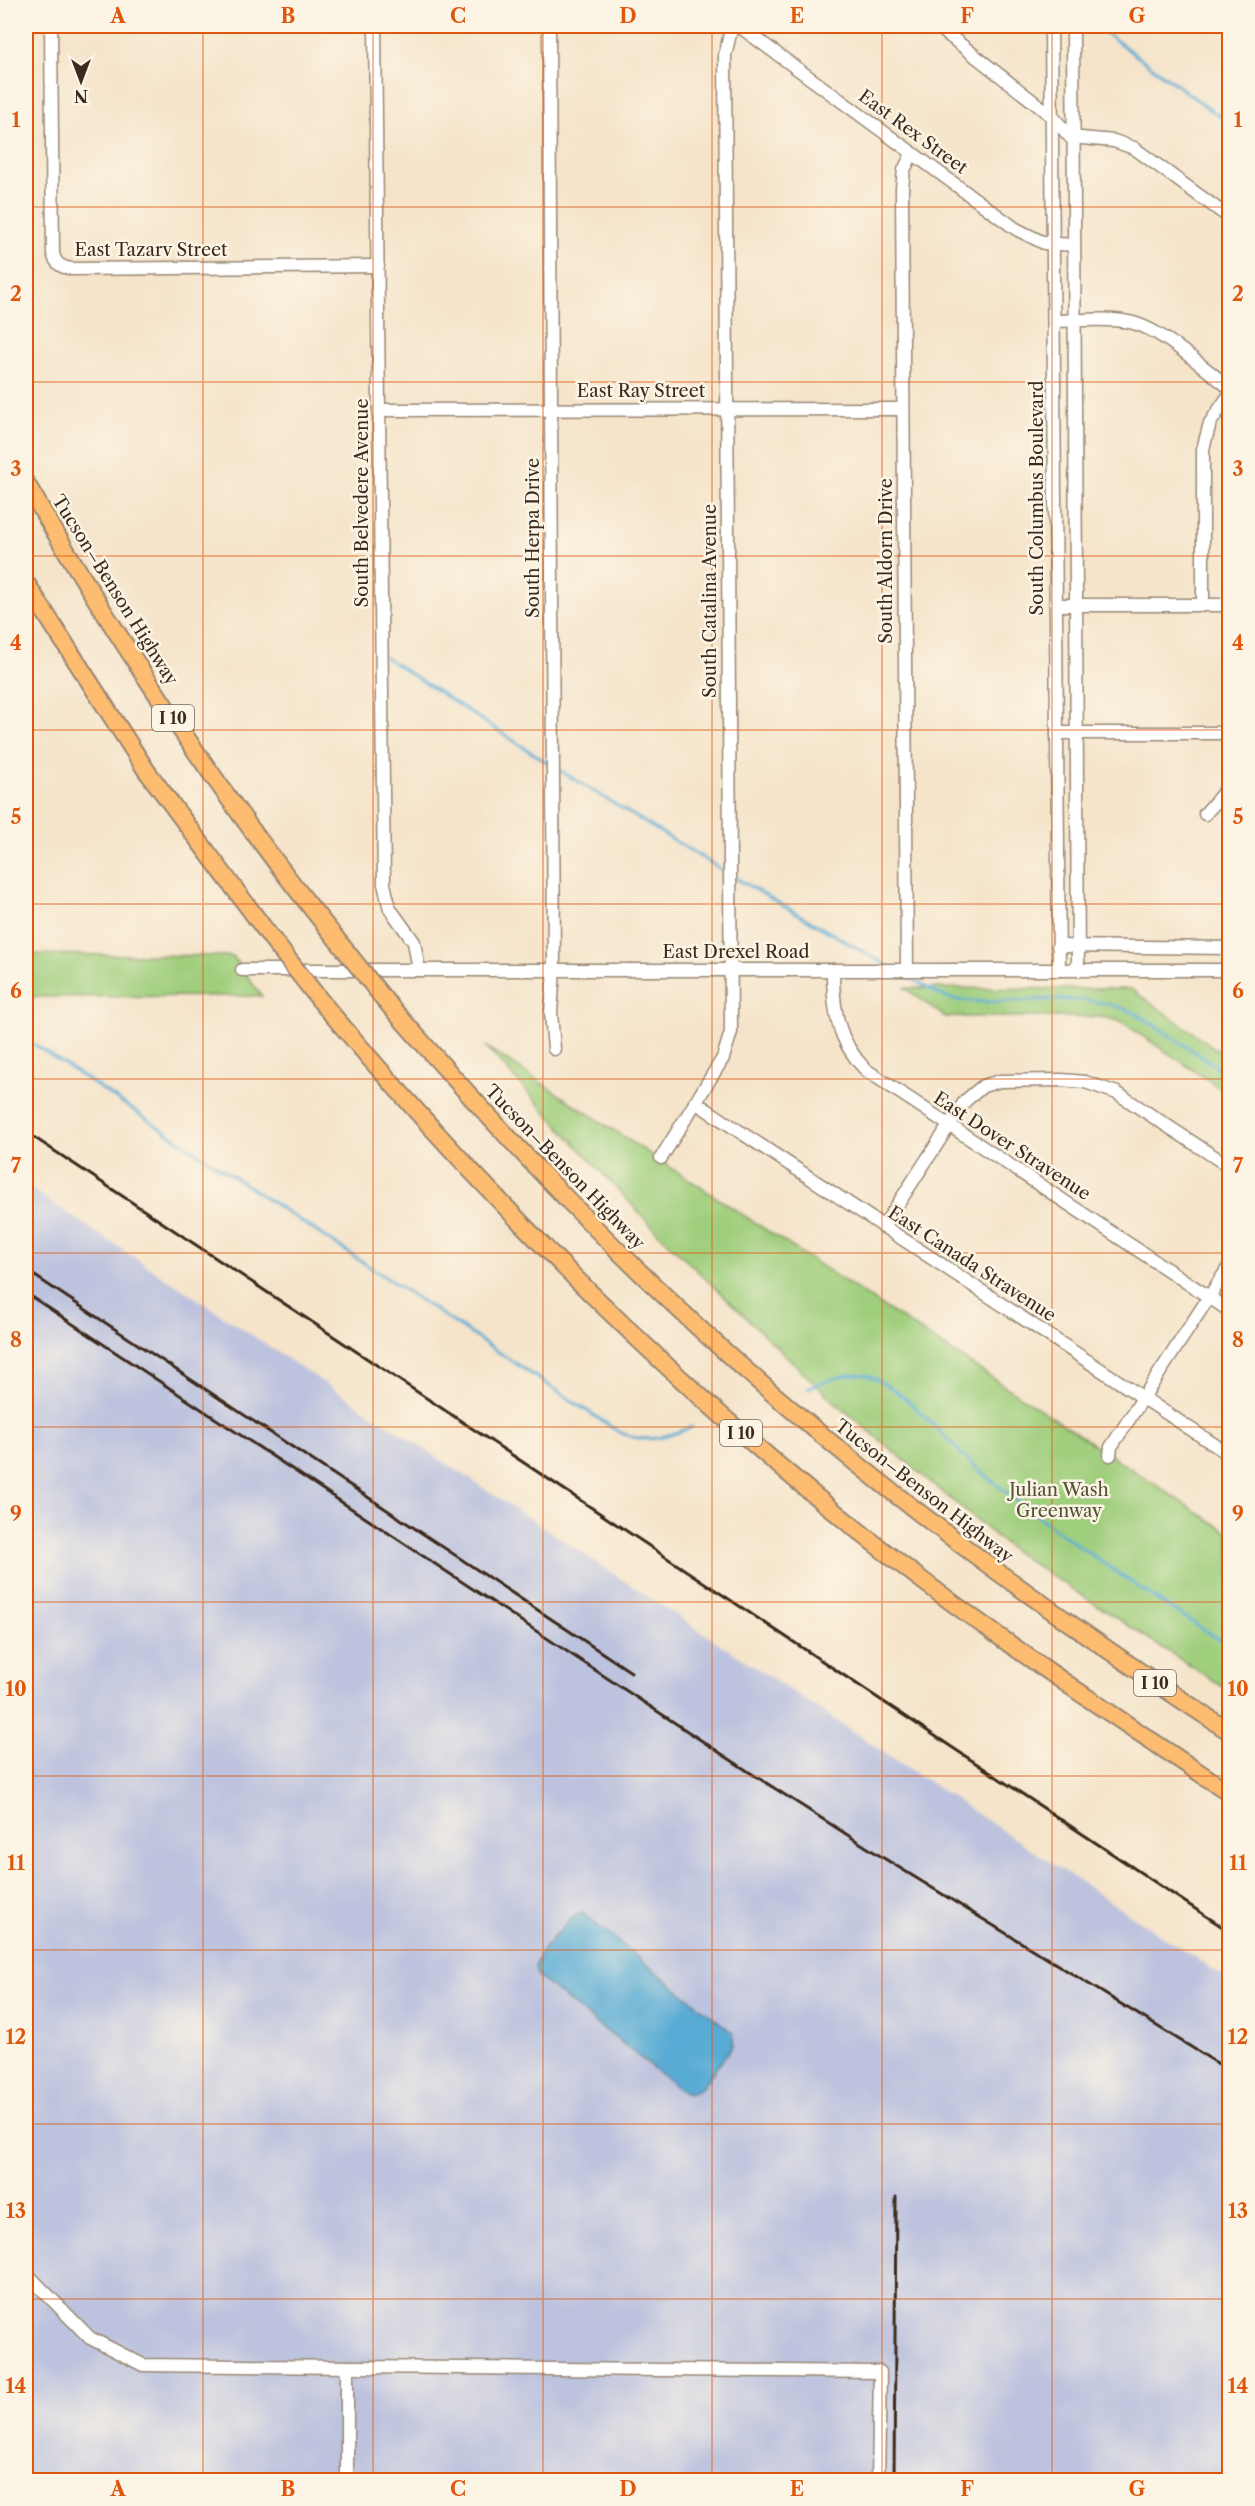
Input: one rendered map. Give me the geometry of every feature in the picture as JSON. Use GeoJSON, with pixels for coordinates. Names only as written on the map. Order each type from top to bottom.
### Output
{"type":"FeatureCollection","features":[{"type":"Feature","properties":{"kind":"highway","name":"Tucson–Benson Highway"},"geometry":{"type":"LineString","coordinates":[[26,483],[124,647],[254,834],[384,999],[553,1185],[661,1292],[744,1368],[900,1499],[1005,1579],[1081,1633],[1230,1732]]}},
{"type":"Feature","properties":{"kind":"highway","name":"I 10"},"geometry":{"type":"LineString","coordinates":[[26,583],[146,770],[272,939],[319,999],[423,1120],[513,1217],[620,1323],[741,1433],[849,1524],[961,1610],[1073,1689],[1230,1792]]}},
{"type":"Feature","properties":{"kind":"highway"},"geometry":{"type":"LineString","coordinates":[[1081,1633],[1230,1724]]}},
{"type":"Feature","properties":{"kind":"street","name":"East Tazarv Street"},"geometry":{"type":"LineString","coordinates":[[51,26],[53,253],[61,267],[82,269],[378,267]]}},
{"type":"Feature","properties":{"kind":"street","name":"South Belvedere Avenue"},"geometry":{"type":"LineString","coordinates":[[375,26],[384,884],[390,909],[414,942],[419,970]]}},
{"type":"Feature","properties":{"kind":"street","name":"South Herpa Drive"},"geometry":{"type":"LineString","coordinates":[[549,26],[554,970],[550,1013],[554,1049]]}},
{"type":"Feature","properties":{"kind":"street","name":"South Catalina Avenue"},"geometry":{"type":"LineString","coordinates":[[661,1158],[723,1058],[730,1041],[732,1023],[725,55],[732,26]]}},
{"type":"Feature","properties":{"kind":"street","name":"East Rex Street"},"geometry":{"type":"LineString","coordinates":[[739,26],[1033,240],[1054,245],[1074,245]]}},
{"type":"Feature","properties":{"kind":"street"},"geometry":{"type":"LineString","coordinates":[[937,26],[1053,117],[1065,133],[1074,139],[1114,141],[1134,148],[1230,218]]}},
{"type":"Feature","properties":{"kind":"street","name":"South Columbus Boulevard"},"geometry":{"type":"LineString","coordinates":[[1051,26],[1059,970]]}},
{"type":"Feature","properties":{"kind":"street"},"geometry":{"type":"LineString","coordinates":[[1073,26],[1078,970]]}},
{"type":"Feature","properties":{"kind":"street","name":"South Aldorn Drive"},"geometry":{"type":"LineString","coordinates":[[907,970],[902,188],[904,170],[912,154]]}},
{"type":"Feature","properties":{"kind":"street"},"geometry":{"type":"LineString","coordinates":[[1054,321],[1116,320],[1147,328],[1230,388]]}},
{"type":"Feature","properties":{"kind":"street"},"geometry":{"type":"LineString","coordinates":[[1203,605],[1203,449],[1210,423],[1230,394]]}},
{"type":"Feature","properties":{"kind":"street","name":"East Ray Street"},"geometry":{"type":"LineString","coordinates":[[380,410],[903,409]]}},
{"type":"Feature","properties":{"kind":"street"},"geometry":{"type":"LineString","coordinates":[[1056,606],[1230,605]]}},
{"type":"Feature","properties":{"kind":"street"},"geometry":{"type":"LineString","coordinates":[[1057,733],[1230,734]]}},
{"type":"Feature","properties":{"kind":"street"},"geometry":{"type":"LineString","coordinates":[[1205,814],[1230,785]]}},
{"type":"Feature","properties":{"kind":"street"},"geometry":{"type":"LineString","coordinates":[[1058,946],[1230,948]]}},
{"type":"Feature","properties":{"kind":"street","name":"East Drexel Road"},"geometry":{"type":"LineString","coordinates":[[242,970],[1230,970]]}},
{"type":"Feature","properties":{"kind":"street","name":"East Dover Stravenue"},"geometry":{"type":"LineString","coordinates":[[833,970],[836,1018],[849,1051],[876,1077],[1230,1311]]}},
{"type":"Feature","properties":{"kind":"street"},"geometry":{"type":"LineString","coordinates":[[883,1227],[968,1098],[991,1083],[1015,1079],[1085,1082],[1107,1089],[1230,1167]]}},
{"type":"Feature","properties":{"kind":"street","name":"East Canada Stravenue"},"geometry":{"type":"LineString","coordinates":[[695,1102],[1230,1455]]}},
{"type":"Feature","properties":{"kind":"street"},"geometry":{"type":"LineString","coordinates":[[1110,1455],[1111,1447],[1142,1397],[1230,1265]]}},
{"type":"Feature","properties":{"kind":"street"},"geometry":{"type":"LineString","coordinates":[[26,2273],[90,2338],[143,2365],[880,2372],[878,2481]]}},
{"type":"Feature","properties":{"kind":"street"},"geometry":{"type":"LineString","coordinates":[[346,2481],[347,2367]]}},
{"type":"Feature","properties":{"kind":"shaded area"},"geometry":{"type":"Polygon","coordinates":[[[26,1186],[1229,1980],[1229,2480],[26,2480],[26,1186]]]}},
{"type":"Feature","properties":{"kind":"green space"},"geometry":{"type":"Polygon","coordinates":[[[26,954],[233,956],[262,996],[26,997],[26,954]]]}},
{"type":"Feature","properties":{"kind":"green space"},"geometry":{"type":"Polygon","coordinates":[[[905,988],[1131,989],[1229,1058],[1229,1094],[1120,1021],[1101,1017],[945,1017],[905,988]]]}},
{"type":"Feature","properties":{"kind":"green space","name":"Julian Wash Greenway"},"geometry":{"type":"Polygon","coordinates":[[[485,1046],[1229,1533],[1229,1691],[1012,1550],[832,1400],[657,1232],[485,1046]]]}},
{"type":"Feature","properties":{"kind":"water"},"geometry":{"type":"Polygon","coordinates":[[[582,1913],[733,2033],[733,2046],[700,2089],[687,2093],[681,2090],[538,1977],[535,1965],[543,1950],[563,1927],[582,1913]]]}},
{"type":"Feature","properties":{"kind":"waterway"},"geometry":{"type":"LineString","coordinates":[[1096,26],[1230,124]]}},
{"type":"Feature","properties":{"kind":"waterway"},"geometry":{"type":"LineString","coordinates":[[385,657],[548,763]]}},
{"type":"Feature","properties":{"kind":"waterway"},"geometry":{"type":"LineString","coordinates":[[556,768],[727,873]]}},
{"type":"Feature","properties":{"kind":"waterway"},"geometry":{"type":"LineString","coordinates":[[732,876],[888,966]]}},
{"type":"Feature","properties":{"kind":"waterway"},"geometry":{"type":"LineString","coordinates":[[904,974],[952,999],[981,1002],[1049,999],[1094,1001],[1116,1006],[1137,1014],[1230,1075]]}},
{"type":"Feature","properties":{"kind":"waterway"},"geometry":{"type":"LineString","coordinates":[[26,1039],[619,1432],[647,1439],[692,1427]]}},
{"type":"Feature","properties":{"kind":"waterway"},"geometry":{"type":"LineString","coordinates":[[808,1388],[832,1379],[858,1374],[874,1378],[889,1386],[916,1408],[980,1471],[1040,1518],[1133,1584],[1230,1646]]}},
{"type":"Feature","properties":{"kind":"railway"},"geometry":{"type":"LineString","coordinates":[[26,1132],[1230,1932]]}},
{"type":"Feature","properties":{"kind":"railway"},"geometry":{"type":"LineString","coordinates":[[26,1270],[631,1672]]}},
{"type":"Feature","properties":{"kind":"railway"},"geometry":{"type":"LineString","coordinates":[[26,1293],[749,1772],[882,1857],[1230,2071]]}},
{"type":"Feature","properties":{"kind":"railway"},"geometry":{"type":"LineString","coordinates":[[894,2480],[896,2197]]}}]}
